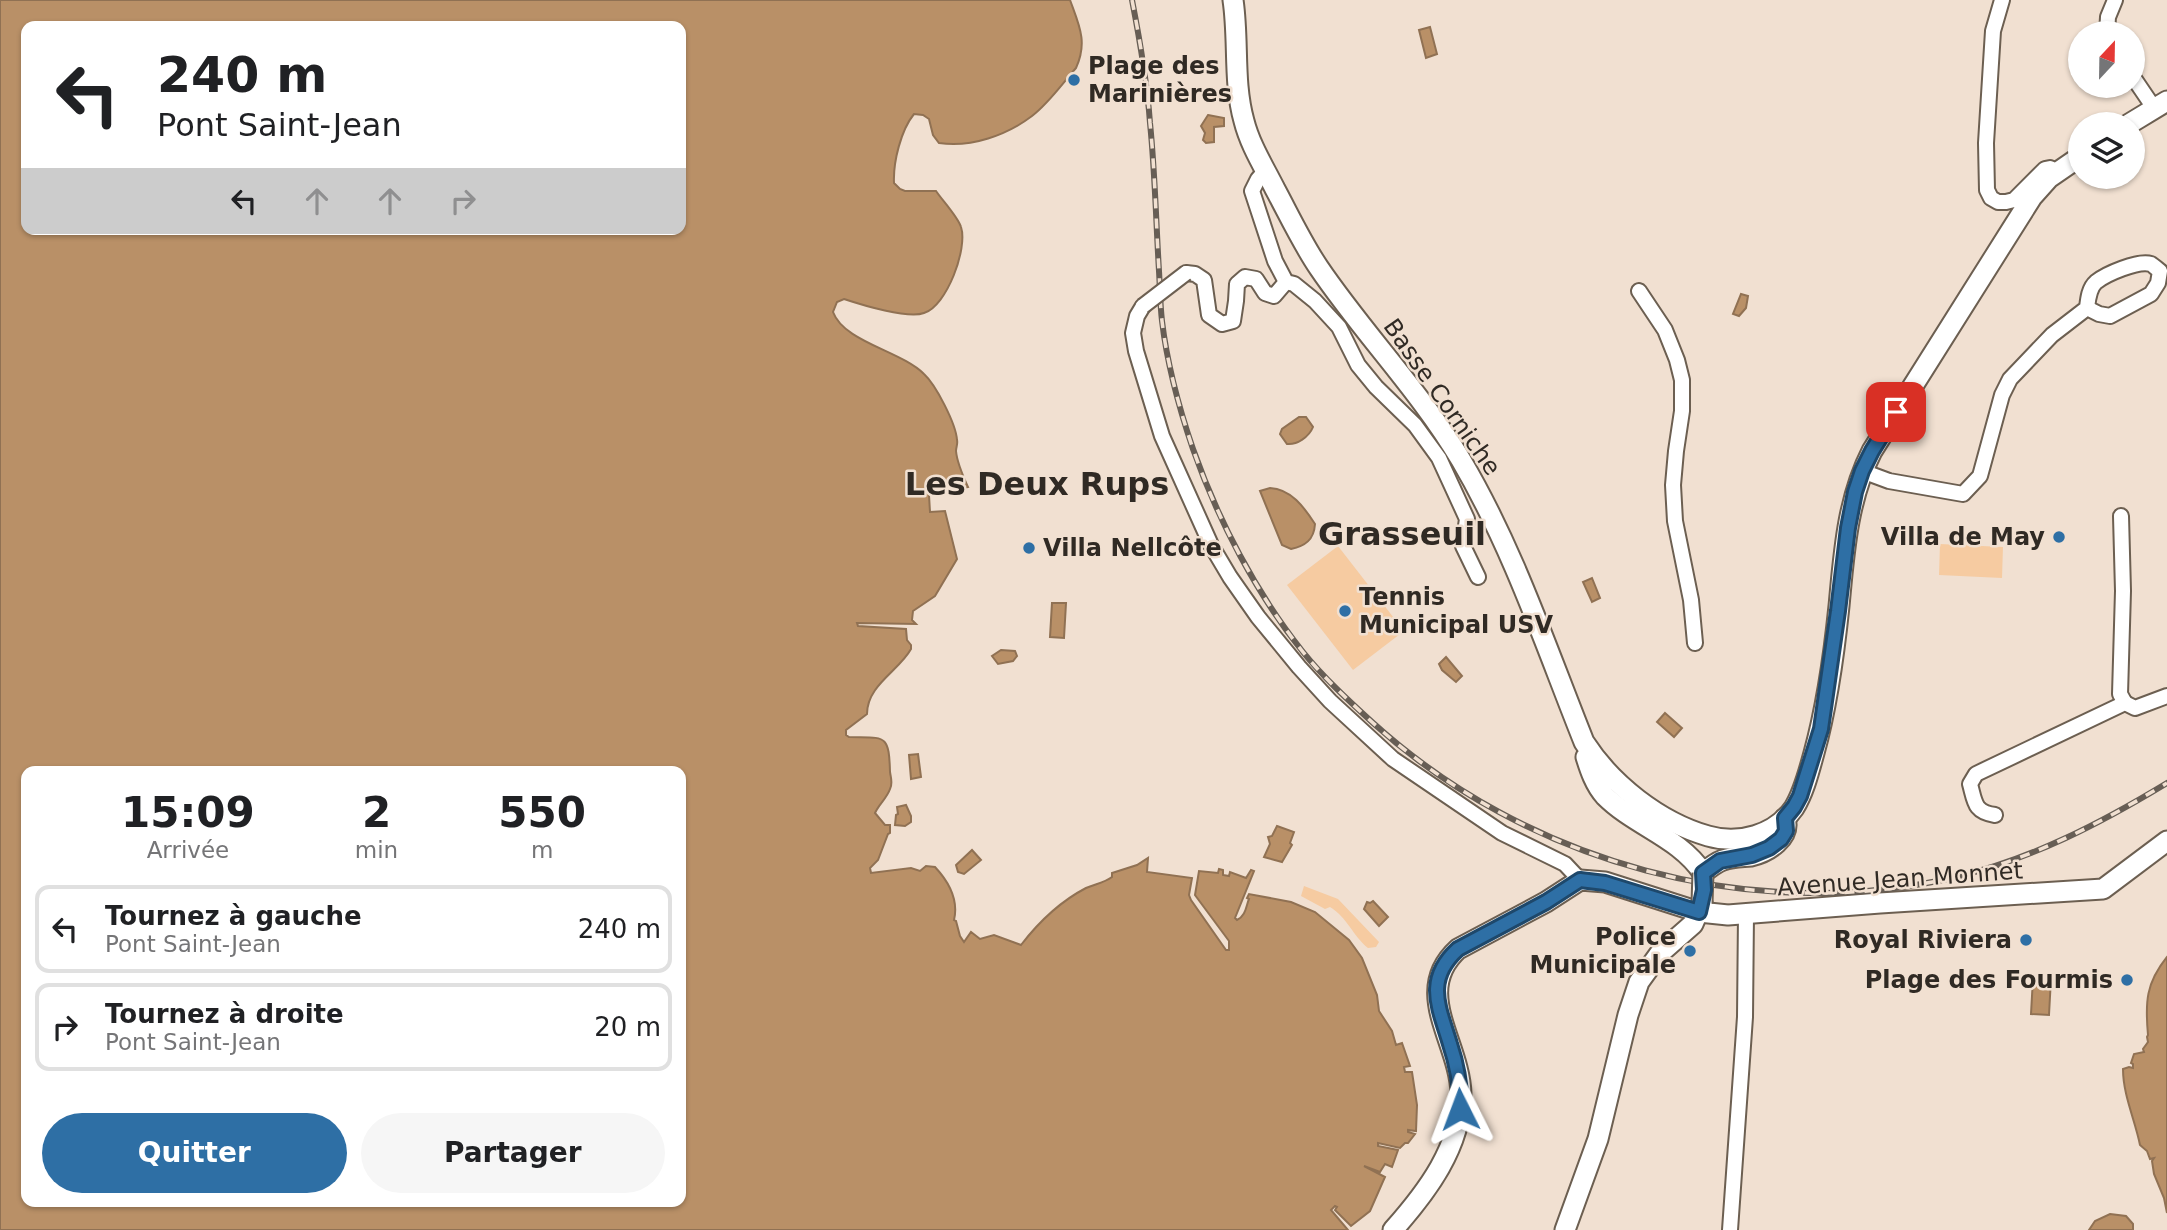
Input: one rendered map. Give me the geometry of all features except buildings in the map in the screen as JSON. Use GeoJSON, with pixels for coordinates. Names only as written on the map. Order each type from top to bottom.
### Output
{"type":"FeatureCollection","features":[{"type":"Feature","properties":{"kind":"main road","name":"Basse Corniche"},"geometry":{"type":"LineString","coordinates":[[1233,0],[1238,85],[1244,124],[1265,171],[1318,267],[1424,406],[1460,458],[1484,500],[1507,548],[1584,742],[1595,759],[1624,790],[1687,828],[1702,834],[1724,840],[1738,840],[1772,828],[1785,818]]}},
{"type":"Feature","properties":{"kind":"main road"},"geometry":{"type":"LineString","coordinates":[[2145,114],[2160,104]]}},
{"type":"Feature","properties":{"kind":"main road"},"geometry":{"type":"LineString","coordinates":[[1704,867],[1769,848],[1781,839],[1786,831],[1785,818],[1800,796],[1821,729],[1849,518],[1862,471],[2032,197],[2068,165]]}},
{"type":"Feature","properties":{"kind":"main road"},"geometry":{"type":"LineString","coordinates":[[1584,742],[1587,758],[1605,796],[1704,867]]}},
{"type":"Feature","properties":{"kind":"main road"},"geometry":{"type":"LineString","coordinates":[[1623,810],[1620,799],[1624,790]]}},
{"type":"Feature","properties":{"kind":"main road","name":"Avenue Jean Monnet"},"geometry":{"type":"LineString","coordinates":[[1580,880],[1605,883],[1728,915],[1746,914],[2104,889],[2167,841]]}},
{"type":"Feature","properties":{"kind":"main road"},"geometry":{"type":"LineString","coordinates":[[1564,1230],[1598,1139],[1628,1015],[1639,982],[1660,953],[1693,924],[1701,908],[1704,867]]}},
{"type":"Feature","properties":{"kind":"main road"},"geometry":{"type":"LineString","coordinates":[[1393,1230],[1436,1173],[1457,1126],[1461,1093],[1437,1000],[1437,984],[1447,959],[1458,949],[1546,902],[1580,880]]}},
{"type":"Feature","properties":{"kind":"street"},"geometry":{"type":"LineString","coordinates":[[2002,0],[1993,31],[1986,142],[1987,191],[1991,198],[1998,202],[2014,200],[2045,169],[2050,168],[2057,172]]}},
{"type":"Feature","properties":{"kind":"street"},"geometry":{"type":"LineString","coordinates":[[2108,21],[2115,0]]}},
{"type":"Feature","properties":{"kind":"street"},"geometry":{"type":"LineString","coordinates":[[2146,91],[2160,104]]}},
{"type":"Feature","properties":{"kind":"street"},"geometry":{"type":"LineString","coordinates":[[1265,171],[1252,191],[1275,261],[1286,282],[1294,284],[1315,301],[1339,327],[1358,365],[1376,387],[1415,425],[1439,458],[1467,519],[1463,546],[1478,577]]}},
{"type":"Feature","properties":{"kind":"street"},"geometry":{"type":"LineString","coordinates":[[1862,471],[1889,481],[1963,495],[1980,476],[2002,395],[2010,379],[2052,335],[2087,308],[2095,283],[2119,270],[2140,264],[2151,264],[2160,271],[2158,283],[2151,294],[2110,316],[2087,308]]}},
{"type":"Feature","properties":{"kind":"street"},"geometry":{"type":"LineString","coordinates":[[1286,282],[1274,296],[1265,293],[1256,279],[1245,277],[1237,284],[1233,321],[1222,324],[1209,315],[1204,280],[1195,274],[1186,273],[1143,306],[1137,316],[1133,334],[1136,351],[1162,436],[1211,545],[1258,617],[1298,667],[1330,701],[1393,759],[1502,833],[1565,864],[1580,880]]}},
{"type":"Feature","properties":{"kind":"street"},"geometry":{"type":"LineString","coordinates":[[1639,291],[1665,330],[1682,380],[1682,411],[1673,485],[1675,521],[1691,600],[1695,643]]}},
{"type":"Feature","properties":{"kind":"street"},"geometry":{"type":"LineString","coordinates":[[2122,516],[2120,694],[2124,703],[2135,708],[2167,696]]}},
{"type":"Feature","properties":{"kind":"street"},"geometry":{"type":"LineString","coordinates":[[1995,815],[1984,814],[1976,806],[1970,784],[1976,774],[2124,703]]}},
{"type":"Feature","properties":{"kind":"street"},"geometry":{"type":"LineString","coordinates":[[1730,1230],[1745,1017],[1746,914]]}},
{"type":"Feature","properties":{"kind":"shaded area"},"geometry":{"type":"Polygon","coordinates":[[[0,0],[1070,0],[1081,34],[1080,59],[1076,68],[1050,99],[1032,116],[1000,134],[964,144],[939,143],[933,135],[929,119],[923,115],[914,114],[905,129],[896,156],[894,183],[905,191],[936,191],[961,227],[958,262],[940,300],[924,313],[907,314],[844,299],[837,302],[833,312],[849,331],[914,366],[929,379],[953,424],[960,469],[968,487],[929,495],[930,512],[945,511],[957,559],[935,596],[913,611],[912,620],[916,624],[857,623],[858,626],[906,629],[907,640],[911,645],[906,657],[872,695],[867,714],[846,730],[849,737],[883,740],[888,750],[891,785],[875,813],[885,825],[890,825],[890,833],[878,860],[870,868],[871,873],[911,868],[920,871],[926,866],[935,867],[952,891],[954,920],[964,942],[971,932],[980,939],[994,935],[1021,945],[1042,921],[1068,899],[1109,879],[1112,873],[1137,865],[1148,858],[1147,872],[1192,878],[1189,895],[1191,900],[1226,950],[1229,950],[1229,941],[1195,895],[1199,871],[1218,873],[1219,869],[1223,870],[1223,875],[1229,876],[1230,872],[1246,878],[1251,870],[1254,871],[1235,918],[1237,920],[1244,913],[1249,894],[1291,902],[1315,912],[1349,940],[1362,958],[1377,995],[1379,1011],[1392,1031],[1396,1045],[1402,1043],[1410,1066],[1404,1067],[1405,1072],[1412,1072],[1417,1105],[1416,1131],[1408,1130],[1415,1134],[1408,1143],[1400,1148],[1378,1143],[1378,1146],[1398,1150],[1392,1167],[1385,1164],[1380,1172],[1364,1166],[1385,1177],[1370,1211],[1351,1226],[1335,1210],[1337,1207],[1331,1210],[1348,1230],[0,1230],[0,0]]]}},
{"type":"Feature","properties":{"kind":"shaded area"},"geometry":{"type":"Polygon","coordinates":[[[1430,27],[1437,54],[1426,58],[1419,30],[1430,27]]]}},
{"type":"Feature","properties":{"kind":"shaded area"},"geometry":{"type":"Polygon","coordinates":[[[1208,115],[1224,118],[1224,126],[1214,127],[1214,142],[1206,143],[1201,126],[1208,115]]]}},
{"type":"Feature","properties":{"kind":"shaded area"},"geometry":{"type":"Polygon","coordinates":[[[1741,294],[1748,296],[1746,308],[1739,316],[1733,314],[1741,294]]]}},
{"type":"Feature","properties":{"kind":"shaded area"},"geometry":{"type":"Polygon","coordinates":[[[1299,417],[1306,417],[1313,427],[1302,440],[1287,444],[1280,434],[1282,429],[1299,417]]]}},
{"type":"Feature","properties":{"kind":"shaded area"},"geometry":{"type":"Polygon","coordinates":[[[1270,488],[1291,495],[1315,524],[1311,538],[1301,546],[1291,549],[1282,545],[1260,491],[1270,488]]]}},
{"type":"Feature","properties":{"kind":"shaded area"},"geometry":{"type":"Polygon","coordinates":[[[1940,544],[2003,547],[2002,578],[1939,575],[1940,544]]]}},
{"type":"Feature","properties":{"kind":"shaded area"},"geometry":{"type":"Polygon","coordinates":[[[1338,546],[1404,631],[1353,670],[1287,585],[1338,546]]]}},
{"type":"Feature","properties":{"kind":"shaded area"},"geometry":{"type":"Polygon","coordinates":[[[1592,578],[1600,598],[1592,602],[1583,582],[1592,578]]]}},
{"type":"Feature","properties":{"kind":"shaded area"},"geometry":{"type":"Polygon","coordinates":[[[1052,603],[1066,603],[1064,638],[1050,637],[1052,603]]]}},
{"type":"Feature","properties":{"kind":"shaded area"},"geometry":{"type":"Polygon","coordinates":[[[1001,650],[1015,651],[1017,656],[1013,661],[998,664],[992,656],[1001,650]]]}},
{"type":"Feature","properties":{"kind":"shaded area"},"geometry":{"type":"Polygon","coordinates":[[[1446,657],[1462,676],[1456,682],[1439,664],[1446,657]]]}},
{"type":"Feature","properties":{"kind":"shaded area"},"geometry":{"type":"Polygon","coordinates":[[[1665,713],[1682,728],[1674,737],[1657,722],[1665,713]]]}},
{"type":"Feature","properties":{"kind":"shaded area"},"geometry":{"type":"Polygon","coordinates":[[[918,754],[921,777],[911,779],[909,755],[918,754]]]}},
{"type":"Feature","properties":{"kind":"shaded area"},"geometry":{"type":"Polygon","coordinates":[[[906,805],[911,822],[905,826],[895,825],[897,807],[906,805]]]}},
{"type":"Feature","properties":{"kind":"shaded area"},"geometry":{"type":"Polygon","coordinates":[[[1277,826],[1294,832],[1290,843],[1292,845],[1282,862],[1264,857],[1270,844],[1268,837],[1272,836],[1277,826]]]}},
{"type":"Feature","properties":{"kind":"shaded area"},"geometry":{"type":"Polygon","coordinates":[[[972,850],[981,860],[964,874],[958,872],[956,865],[972,850]]]}},
{"type":"Feature","properties":{"kind":"shaded area"},"geometry":{"type":"Polygon","coordinates":[[[1304,886],[1338,899],[1379,942],[1376,947],[1368,948],[1330,907],[1325,909],[1301,896],[1304,886]]]}},
{"type":"Feature","properties":{"kind":"shaded area"},"geometry":{"type":"Polygon","coordinates":[[[1373,901],[1388,917],[1379,926],[1364,909],[1367,902],[1373,901]]]}},
{"type":"Feature","properties":{"kind":"shaded area"},"geometry":{"type":"Polygon","coordinates":[[[2167,957],[2167,1213],[2154,1174],[2154,1158],[2150,1159],[2147,1151],[2140,1145],[2127,1098],[2123,1069],[2133,1068],[2131,1063],[2134,1054],[2144,1052],[2148,1042],[2148,993],[2167,957]]]}},
{"type":"Feature","properties":{"kind":"shaded area"},"geometry":{"type":"Polygon","coordinates":[[[2033,978],[2051,978],[2049,1015],[2031,1014],[2033,978]]]}},
{"type":"Feature","properties":{"kind":"shaded area"},"geometry":{"type":"Polygon","coordinates":[[[2110,1214],[2126,1216],[2133,1224],[2133,1230],[2089,1230],[2095,1221],[2110,1214]]]}},
{"type":"Feature","properties":{"kind":"railway"},"geometry":{"type":"LineString","coordinates":[[1132,0],[1149,107],[1164,337],[1178,402],[1203,476],[1226,529],[1254,581],[1303,652],[1372,722],[1433,771],[1500,812],[1571,846],[1645,870],[1722,886],[1800,893],[1878,890],[1956,877],[1984,869],[2065,838],[2167,783]]}},
{"type":"Feature","properties":{"kind":"place","name":"Plage des Marinières"},"geometry":{"type":"Point","coordinates":[1074,80]}},
{"type":"Feature","properties":{"kind":"place","name":"Villa de May"},"geometry":{"type":"Point","coordinates":[2059,537]}},
{"type":"Feature","properties":{"kind":"place","name":"Villa Nellcôte"},"geometry":{"type":"Point","coordinates":[1029,548]}},
{"type":"Feature","properties":{"kind":"place","name":"Tennis Municipal USV"},"geometry":{"type":"Point","coordinates":[1345,611]}},
{"type":"Feature","properties":{"kind":"place","name":"Royal Riviera"},"geometry":{"type":"Point","coordinates":[2026,940]}},
{"type":"Feature","properties":{"kind":"place","name":"Police Municipale"},"geometry":{"type":"Point","coordinates":[1690,951]}},
{"type":"Feature","properties":{"kind":"place","name":"Plage des Fourmis"},"geometry":{"type":"Point","coordinates":[2127,980]}},
{"type":"Feature","properties":{"kind":"district","name":"Les Deux Rups"},"geometry":{"type":"Point","coordinates":[1037,484]}},
{"type":"Feature","properties":{"kind":"district","name":"Grasseuil"},"geometry":{"type":"Point","coordinates":[1402,534]}},
{"type":"Feature","properties":{"kind":"route"},"geometry":{"type":"LineString","coordinates":[[1460,1109],[1461,1093],[1457,1071],[1437,1000],[1437,984],[1447,959],[1458,949],[1546,902],[1580,880],[1605,883],[1699,912],[1704,890],[1703,873],[1720,861],[1762,852],[1781,839],[1786,831],[1785,818],[1800,796],[1821,729],[1851,508],[1862,471],[1896,412]]}}]}
